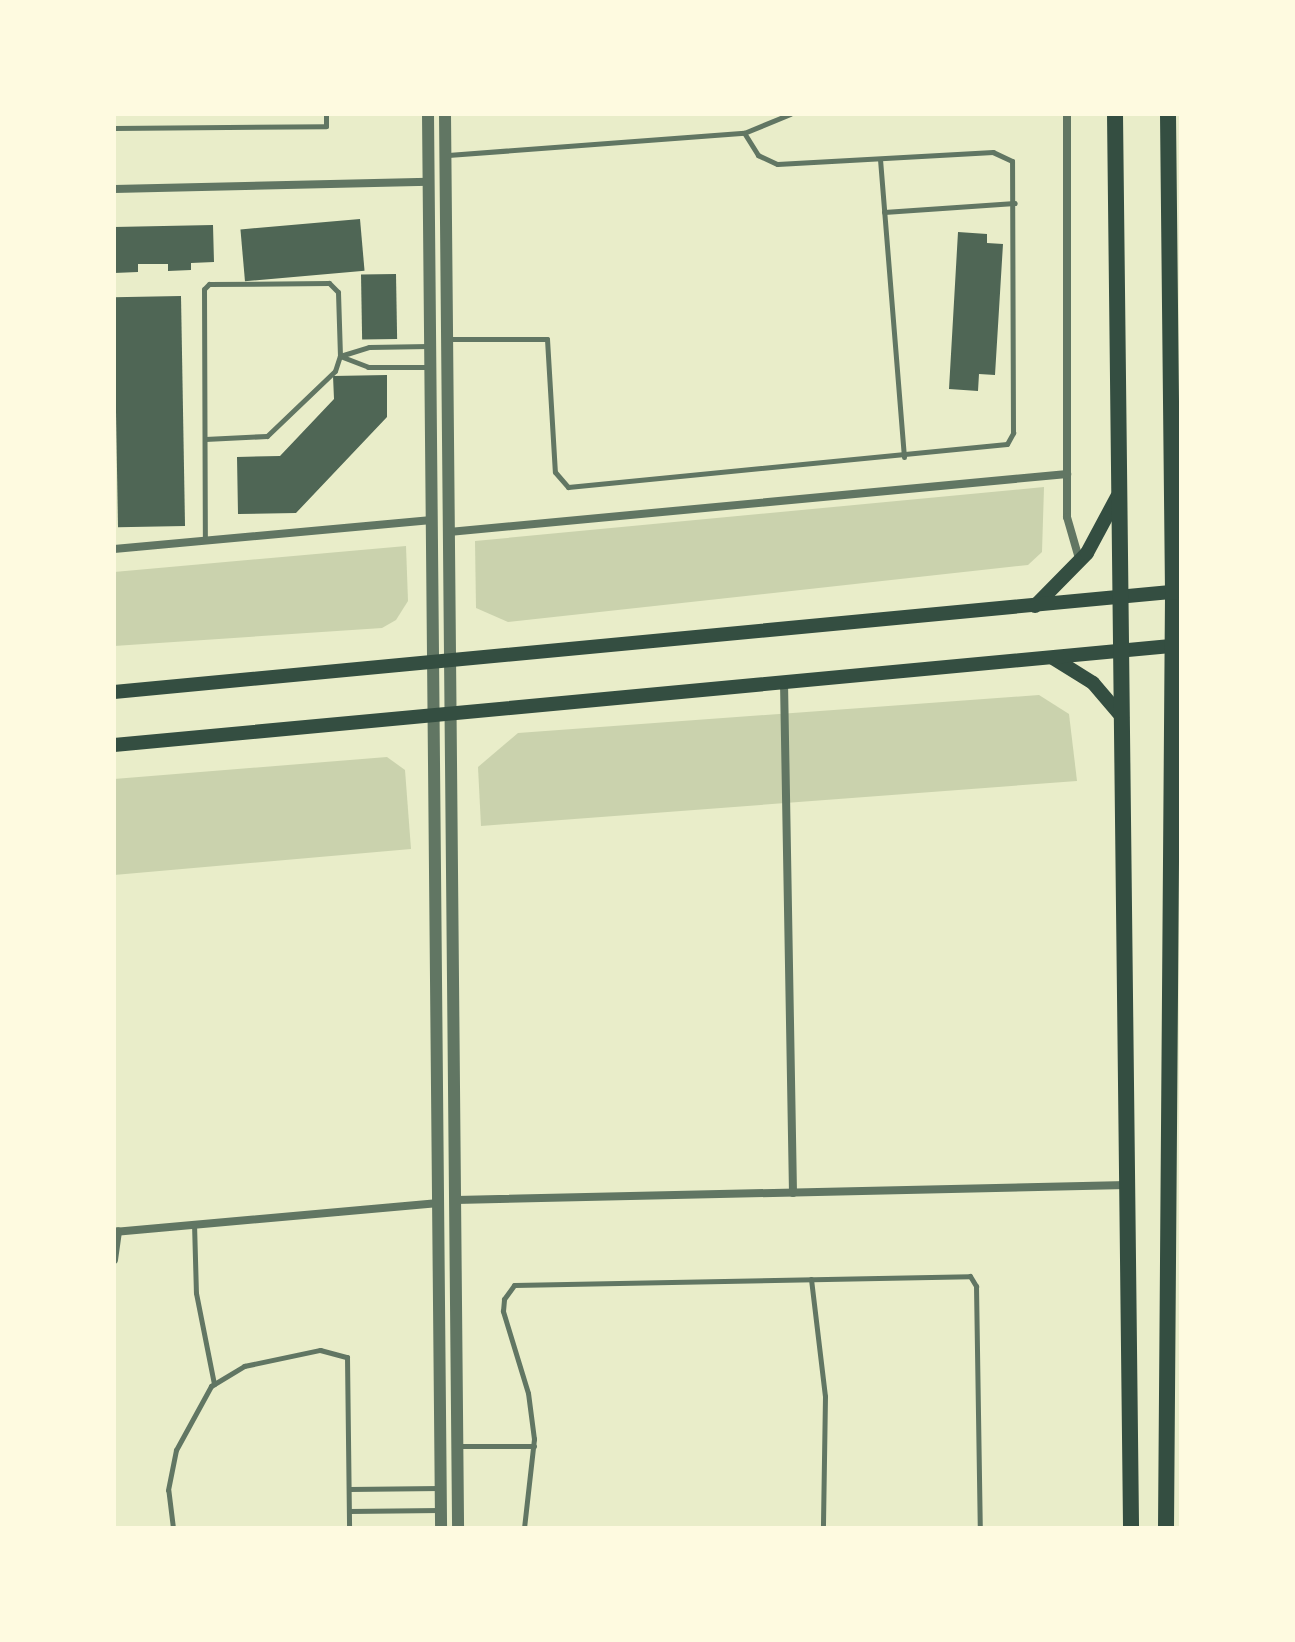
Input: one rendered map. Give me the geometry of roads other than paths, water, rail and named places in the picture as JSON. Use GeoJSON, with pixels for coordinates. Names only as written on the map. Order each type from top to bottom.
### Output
{"type":"FeatureCollection","features":[{"type":"Feature","properties":{"kind":"main road"},"geometry":{"type":"LineString","coordinates":[[1115,114],[1131,1528]]}},
{"type":"Feature","properties":{"kind":"main road"},"geometry":{"type":"LineString","coordinates":[[1166,1528],[1172,721],[1177,645],[1172,517],[1168,114]]}},
{"type":"Feature","properties":{"kind":"main road"},"geometry":{"type":"LineString","coordinates":[[1035,606],[1080,562],[1119,493]]}},
{"type":"Feature","properties":{"kind":"main road"},"geometry":{"type":"LineString","coordinates":[[1172,517],[1181,537]]}},
{"type":"Feature","properties":{"kind":"main road"},"geometry":{"type":"LineString","coordinates":[[114,692],[1177,592]]}},
{"type":"Feature","properties":{"kind":"main road"},"geometry":{"type":"LineString","coordinates":[[114,745],[1177,645]]}},
{"type":"Feature","properties":{"kind":"main road"},"geometry":{"type":"LineString","coordinates":[[1053,657],[1093,683],[1122,717]]}},
{"type":"Feature","properties":{"kind":"main road"},"geometry":{"type":"LineString","coordinates":[[1172,721],[1181,705]]}},
{"type":"Feature","properties":{"kind":"street"},"geometry":{"type":"LineString","coordinates":[[428,114],[441,1528]]}},
{"type":"Feature","properties":{"kind":"street"},"geometry":{"type":"LineString","coordinates":[[445,114],[458,1528]]}},
{"type":"Feature","properties":{"kind":"street"},"geometry":{"type":"LineString","coordinates":[[1067,114],[1067,517],[1080,562]]}},
{"type":"Feature","properties":{"kind":"street"},"geometry":{"type":"LineString","coordinates":[[114,189],[429,182]]}},
{"type":"Feature","properties":{"kind":"street"},"geometry":{"type":"LineString","coordinates":[[449,532],[1067,474]]}},
{"type":"Feature","properties":{"kind":"street"},"geometry":{"type":"LineString","coordinates":[[114,549],[432,520]]}},
{"type":"Feature","properties":{"kind":"street"},"geometry":{"type":"LineString","coordinates":[[784,682],[793,1193]]}},
{"type":"Feature","properties":{"kind":"street"},"geometry":{"type":"LineString","coordinates":[[456,1200],[1127,1185]]}},
{"type":"Feature","properties":{"kind":"street"},"geometry":{"type":"LineString","coordinates":[[114,1260],[116,1231],[439,1203]]}},
{"type":"Feature","properties":{"kind":"lane"},"geometry":{"type":"LineString","coordinates":[[114,128],[326,126],[326,114]]}},
{"type":"Feature","properties":{"kind":"lane"},"geometry":{"type":"LineString","coordinates":[[445,155],[744,133],[790,114]]}},
{"type":"Feature","properties":{"kind":"lane"},"geometry":{"type":"LineString","coordinates":[[447,339],[547,339],[555,472],[568,487],[998,448],[1010,441],[1015,167],[1003,154],[777,164],[758,155],[744,133]]}},
{"type":"Feature","properties":{"kind":"lane"},"geometry":{"type":"LineString","coordinates":[[880,159],[904,457]]}},
{"type":"Feature","properties":{"kind":"lane"},"geometry":{"type":"LineString","coordinates":[[884,212],[1015,203]]}},
{"type":"Feature","properties":{"kind":"lane"},"geometry":{"type":"LineString","coordinates":[[205,439],[271,434],[335,371],[340,356],[338,292],[329,283],[209,284],[204,289],[205,541]]}},
{"type":"Feature","properties":{"kind":"lane"},"geometry":{"type":"LineString","coordinates":[[340,356],[369,347],[431,346]]}},
{"type":"Feature","properties":{"kind":"lane"},"geometry":{"type":"LineString","coordinates":[[340,356],[368,367],[431,366]]}},
{"type":"Feature","properties":{"kind":"lane"},"geometry":{"type":"LineString","coordinates":[[194,1223],[196,1293],[214,1384]]}},
{"type":"Feature","properties":{"kind":"lane"},"geometry":{"type":"LineString","coordinates":[[524,1528],[534,1446],[528,1393],[503,1311],[504,1299],[514,1285],[970,1276],[976,1286],[980,1528]]}},
{"type":"Feature","properties":{"kind":"lane"},"geometry":{"type":"LineString","coordinates":[[811,1279],[825,1396],[823,1528]]}},
{"type":"Feature","properties":{"kind":"lane"},"geometry":{"type":"LineString","coordinates":[[173,1528],[168,1490],[176,1450],[190,1416],[214,1384],[244,1366],[311,1350],[347,1357],[349,1528]]}},
{"type":"Feature","properties":{"kind":"lane"},"geometry":{"type":"LineString","coordinates":[[457,1446],[534,1446]]}},
{"type":"Feature","properties":{"kind":"lane"},"geometry":{"type":"LineString","coordinates":[[349,1489],[441,1488]]}},
{"type":"Feature","properties":{"kind":"lane"},"geometry":{"type":"LineString","coordinates":[[349,1511],[441,1510]]}}]}
